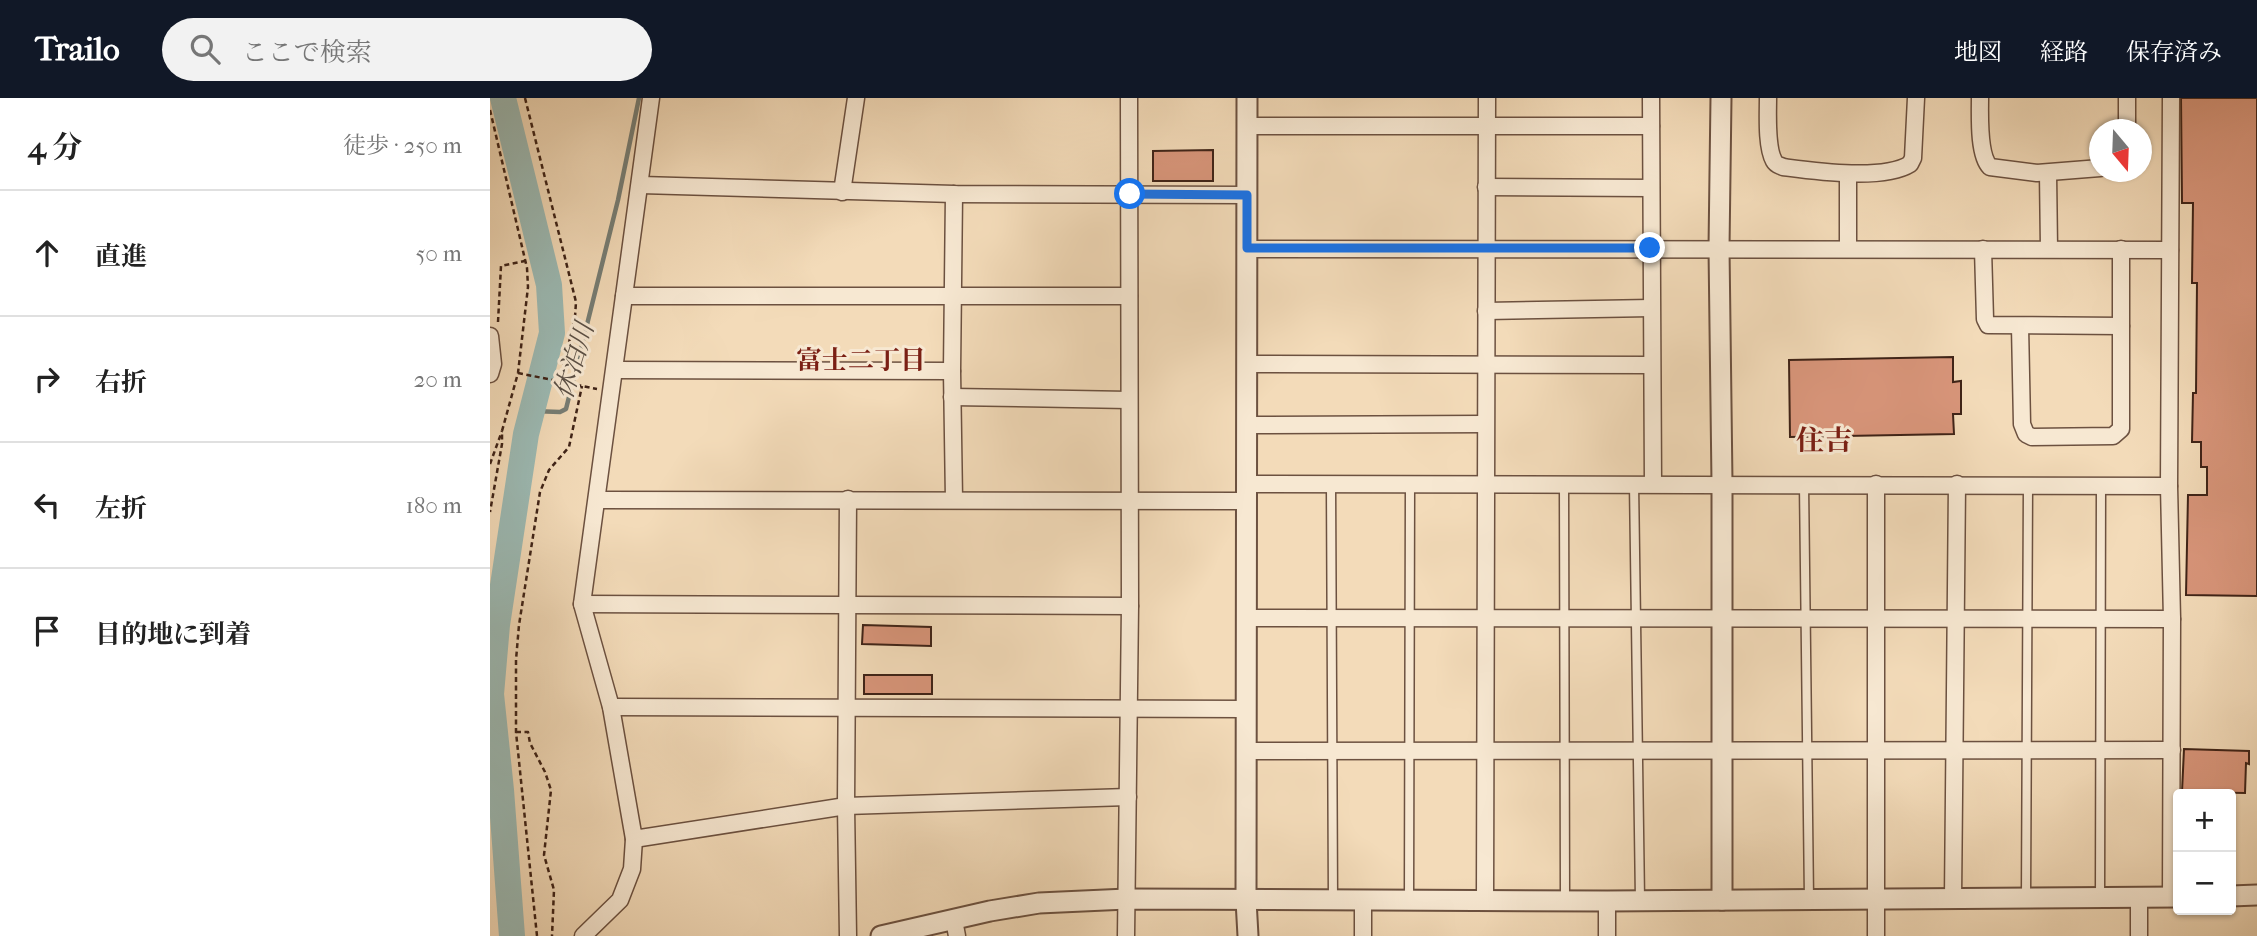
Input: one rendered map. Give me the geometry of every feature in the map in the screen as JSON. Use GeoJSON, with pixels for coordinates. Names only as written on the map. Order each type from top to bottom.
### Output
{"type":"FeatureCollection","features":[{"type":"Feature","properties":{"kind":"street"},"geometry":{"type":"LineString","coordinates":[[583,936],[620,900],[632,869],[634,839],[611,707],[582,604],[651,98]]}},
{"type":"Feature","properties":{"kind":"street"},"geometry":{"type":"LineString","coordinates":[[842,192],[856,98]]}},
{"type":"Feature","properties":{"kind":"street"},"geometry":{"type":"LineString","coordinates":[[1126,936],[1129,708],[1129,98]]}},
{"type":"Feature","properties":{"kind":"street"},"geometry":{"type":"LineString","coordinates":[[1248,98],[1248,936]]}},
{"type":"Feature","properties":{"kind":"street"},"geometry":{"type":"LineString","coordinates":[[1485,900],[1487,98]]}},
{"type":"Feature","properties":{"kind":"street"},"geometry":{"type":"LineString","coordinates":[[1651,98],[1653,484]]}},
{"type":"Feature","properties":{"kind":"street"},"geometry":{"type":"LineString","coordinates":[[1721,98],[1718,248],[1722,483],[1722,900]]}},
{"type":"Feature","properties":{"kind":"street"},"geometry":{"type":"LineString","coordinates":[[1768,98],[1771,148],[1773,160],[1777,164],[1783,167],[1848,174],[1892,170],[1910,164],[1913,158],[1916,98]]}},
{"type":"Feature","properties":{"kind":"street"},"geometry":{"type":"LineString","coordinates":[[1980,98],[1983,153],[1985,163],[1990,167],[2048,173],[2089,168]]}},
{"type":"Feature","properties":{"kind":"street"},"geometry":{"type":"LineString","coordinates":[[2127,98],[2127,119]]}},
{"type":"Feature","properties":{"kind":"street"},"geometry":{"type":"LineString","coordinates":[[2171,98],[2169,486],[2174,852]]}},
{"type":"Feature","properties":{"kind":"street"},"geometry":{"type":"LineString","coordinates":[[1247,125],[1651,126]]}},
{"type":"Feature","properties":{"kind":"street"},"geometry":{"type":"LineString","coordinates":[[2048,173],[2049,249]]}},
{"type":"Feature","properties":{"kind":"street"},"geometry":{"type":"LineString","coordinates":[[1848,174],[1848,249]]}},
{"type":"Feature","properties":{"kind":"street"},"geometry":{"type":"LineString","coordinates":[[641,185],[954,194],[1247,195]]}},
{"type":"Feature","properties":{"kind":"street"},"geometry":{"type":"LineString","coordinates":[[1486,187],[1651,188]]}},
{"type":"Feature","properties":{"kind":"street"},"geometry":{"type":"LineString","coordinates":[[954,194],[954,500]]}},
{"type":"Feature","properties":{"kind":"street"},"geometry":{"type":"LineString","coordinates":[[1247,248],[2170,250]]}},
{"type":"Feature","properties":{"kind":"street"},"geometry":{"type":"LineString","coordinates":[[1983,249],[1985,319],[1988,325],[2121,326]]}},
{"type":"Feature","properties":{"kind":"street"},"geometry":{"type":"LineString","coordinates":[[2021,326],[2023,429],[2032,437],[2113,436],[2121,429],[2121,250]]}},
{"type":"Feature","properties":{"kind":"street"},"geometry":{"type":"LineString","coordinates":[[624,296],[1129,296]]}},
{"type":"Feature","properties":{"kind":"street"},"geometry":{"type":"LineString","coordinates":[[1486,311],[1651,308]]}},
{"type":"Feature","properties":{"kind":"street"},"geometry":{"type":"LineString","coordinates":[[490,374],[493,365],[494,331]]}},
{"type":"Feature","properties":{"kind":"street"},"geometry":{"type":"LineString","coordinates":[[1247,364],[1651,365]]}},
{"type":"Feature","properties":{"kind":"street"},"geometry":{"type":"LineString","coordinates":[[615,370],[952,371]]}},
{"type":"Feature","properties":{"kind":"street"},"geometry":{"type":"LineString","coordinates":[[952,397],[1129,400]]}},
{"type":"Feature","properties":{"kind":"street"},"geometry":{"type":"LineString","coordinates":[[1247,425],[1485,424]]}},
{"type":"Feature","properties":{"kind":"street"},"geometry":{"type":"LineString","coordinates":[[597,500],[1129,500],[1331,484],[2169,486]]}},
{"type":"Feature","properties":{"kind":"street"},"geometry":{"type":"LineString","coordinates":[[1876,484],[1876,936]]}},
{"type":"Feature","properties":{"kind":"street"},"geometry":{"type":"LineString","coordinates":[[1953,899],[1957,484]]}},
{"type":"Feature","properties":{"kind":"street"},"geometry":{"type":"LineString","coordinates":[[848,499],[848,936]]}},
{"type":"Feature","properties":{"kind":"street"},"geometry":{"type":"LineString","coordinates":[[582,604],[1129,606]]}},
{"type":"Feature","properties":{"kind":"street"},"geometry":{"type":"LineString","coordinates":[[1247,618],[2172,619]]}},
{"type":"Feature","properties":{"kind":"street"},"geometry":{"type":"LineString","coordinates":[[611,707],[1247,709]]}},
{"type":"Feature","properties":{"kind":"street"},"geometry":{"type":"LineString","coordinates":[[1246,751],[2172,750]]}},
{"type":"Feature","properties":{"kind":"street"},"geometry":{"type":"LineString","coordinates":[[634,839],[846,806],[1128,797]]}},
{"type":"Feature","properties":{"kind":"street"},"geometry":{"type":"LineString","coordinates":[[2236,896],[2257,895]]}},
{"type":"Feature","properties":{"kind":"street"},"geometry":{"type":"LineString","coordinates":[[2139,897],[2139,936]]}},
{"type":"Feature","properties":{"kind":"street"},"geometry":{"type":"LineString","coordinates":[[881,936],[956,928],[1039,903],[1127,899],[1607,901],[2173,897]]}},
{"type":"Feature","properties":{"kind":"street"},"geometry":{"type":"LineString","coordinates":[[1363,900],[1363,936]]}},
{"type":"Feature","properties":{"kind":"street"},"geometry":{"type":"LineString","coordinates":[[1607,901],[1607,936]]}},
{"type":"Feature","properties":{"kind":"lane"},"geometry":{"type":"LineString","coordinates":[[1634,483],[1640,900]]}},
{"type":"Feature","properties":{"kind":"lane"},"geometry":{"type":"LineString","coordinates":[[1331,484],[1333,900]]}},
{"type":"Feature","properties":{"kind":"lane"},"geometry":{"type":"LineString","coordinates":[[1409,900],[1410,484]]}},
{"type":"Feature","properties":{"kind":"lane"},"geometry":{"type":"LineString","coordinates":[[1564,484],[1565,900]]}},
{"type":"Feature","properties":{"kind":"lane"},"geometry":{"type":"LineString","coordinates":[[1804,484],[1809,900]]}},
{"type":"Feature","properties":{"kind":"lane"},"geometry":{"type":"LineString","coordinates":[[2026,898],[2028,485]]}},
{"type":"Feature","properties":{"kind":"lane"},"geometry":{"type":"LineString","coordinates":[[2100,898],[2101,485]]}},
{"type":"Feature","properties":{"kind":"path"},"geometry":{"type":"LineString","coordinates":[[525,98],[576,302],[560,381]]}},
{"type":"Feature","properties":{"kind":"path"},"geometry":{"type":"LineString","coordinates":[[490,110],[525,261],[528,287],[518,373],[490,464]]}},
{"type":"Feature","properties":{"kind":"path"},"geometry":{"type":"LineString","coordinates":[[494,331],[501,266],[525,261]]}},
{"type":"Feature","properties":{"kind":"path"},"geometry":{"type":"LineString","coordinates":[[518,373],[593,388]]}},
{"type":"Feature","properties":{"kind":"path"},"geometry":{"type":"LineString","coordinates":[[537,936],[516,732],[514,692],[519,625],[540,492],[549,470],[569,447],[581,385]]}},
{"type":"Feature","properties":{"kind":"path"},"geometry":{"type":"LineString","coordinates":[[490,512],[502,431]]}},
{"type":"Feature","properties":{"kind":"path"},"geometry":{"type":"LineString","coordinates":[[516,732],[528,732],[530,743],[551,790],[544,855],[554,890],[552,936]]}},
{"type":"Feature","properties":{"kind":"building"},"geometry":{"type":"Polygon","coordinates":[[[2181,98],[2257,98],[2257,596],[2186,595],[2188,495],[2207,495],[2207,467],[2201,467],[2201,442],[2192,442],[2193,393],[2196,393],[2197,283],[2192,283],[2193,203],[2182,203],[2181,98]]]}},
{"type":"Feature","properties":{"kind":"building"},"geometry":{"type":"Polygon","coordinates":[[[1213,150],[1213,181],[1153,181],[1153,151],[1213,150]]]}},
{"type":"Feature","properties":{"kind":"building"},"geometry":{"type":"Polygon","coordinates":[[[1953,357],[1953,382],[1961,381],[1961,414],[1953,414],[1954,434],[1790,437],[1789,360],[1953,357]]]}},
{"type":"Feature","properties":{"kind":"building"},"geometry":{"type":"Polygon","coordinates":[[[863,625],[931,627],[931,646],[862,644],[863,625]]]}},
{"type":"Feature","properties":{"kind":"building"},"geometry":{"type":"Polygon","coordinates":[[[864,675],[932,675],[932,694],[864,694],[864,675]]]}},
{"type":"Feature","properties":{"kind":"building"},"geometry":{"type":"Polygon","coordinates":[[[2184,749],[2249,751],[2245,793],[2236,793],[2236,789],[2182,789],[2184,749]]]}},
{"type":"Feature","properties":{"kind":"waterway","name":"休泊川"},"geometry":{"type":"LineString","coordinates":[[503,98],[549,285],[552,333],[526,434],[497,625],[491,694],[512,936]]}},
{"type":"Feature","properties":{"kind":"waterway","name":"休泊川"},"geometry":{"type":"LineString","coordinates":[[532,411],[560,412],[566,409],[618,200],[639,98]]}},
{"type":"Feature","properties":{"kind":"district","name":"富士二丁目"},"geometry":{"type":"Point","coordinates":[861,360]}},
{"type":"Feature","properties":{"kind":"district","name":"住吉"},"geometry":{"type":"Point","coordinates":[1824,440]}},
{"type":"Feature","properties":{"kind":"route"},"geometry":{"type":"LineString","coordinates":[[1130,194],[1247,195],[1247,248],[1650,248]]}}]}
